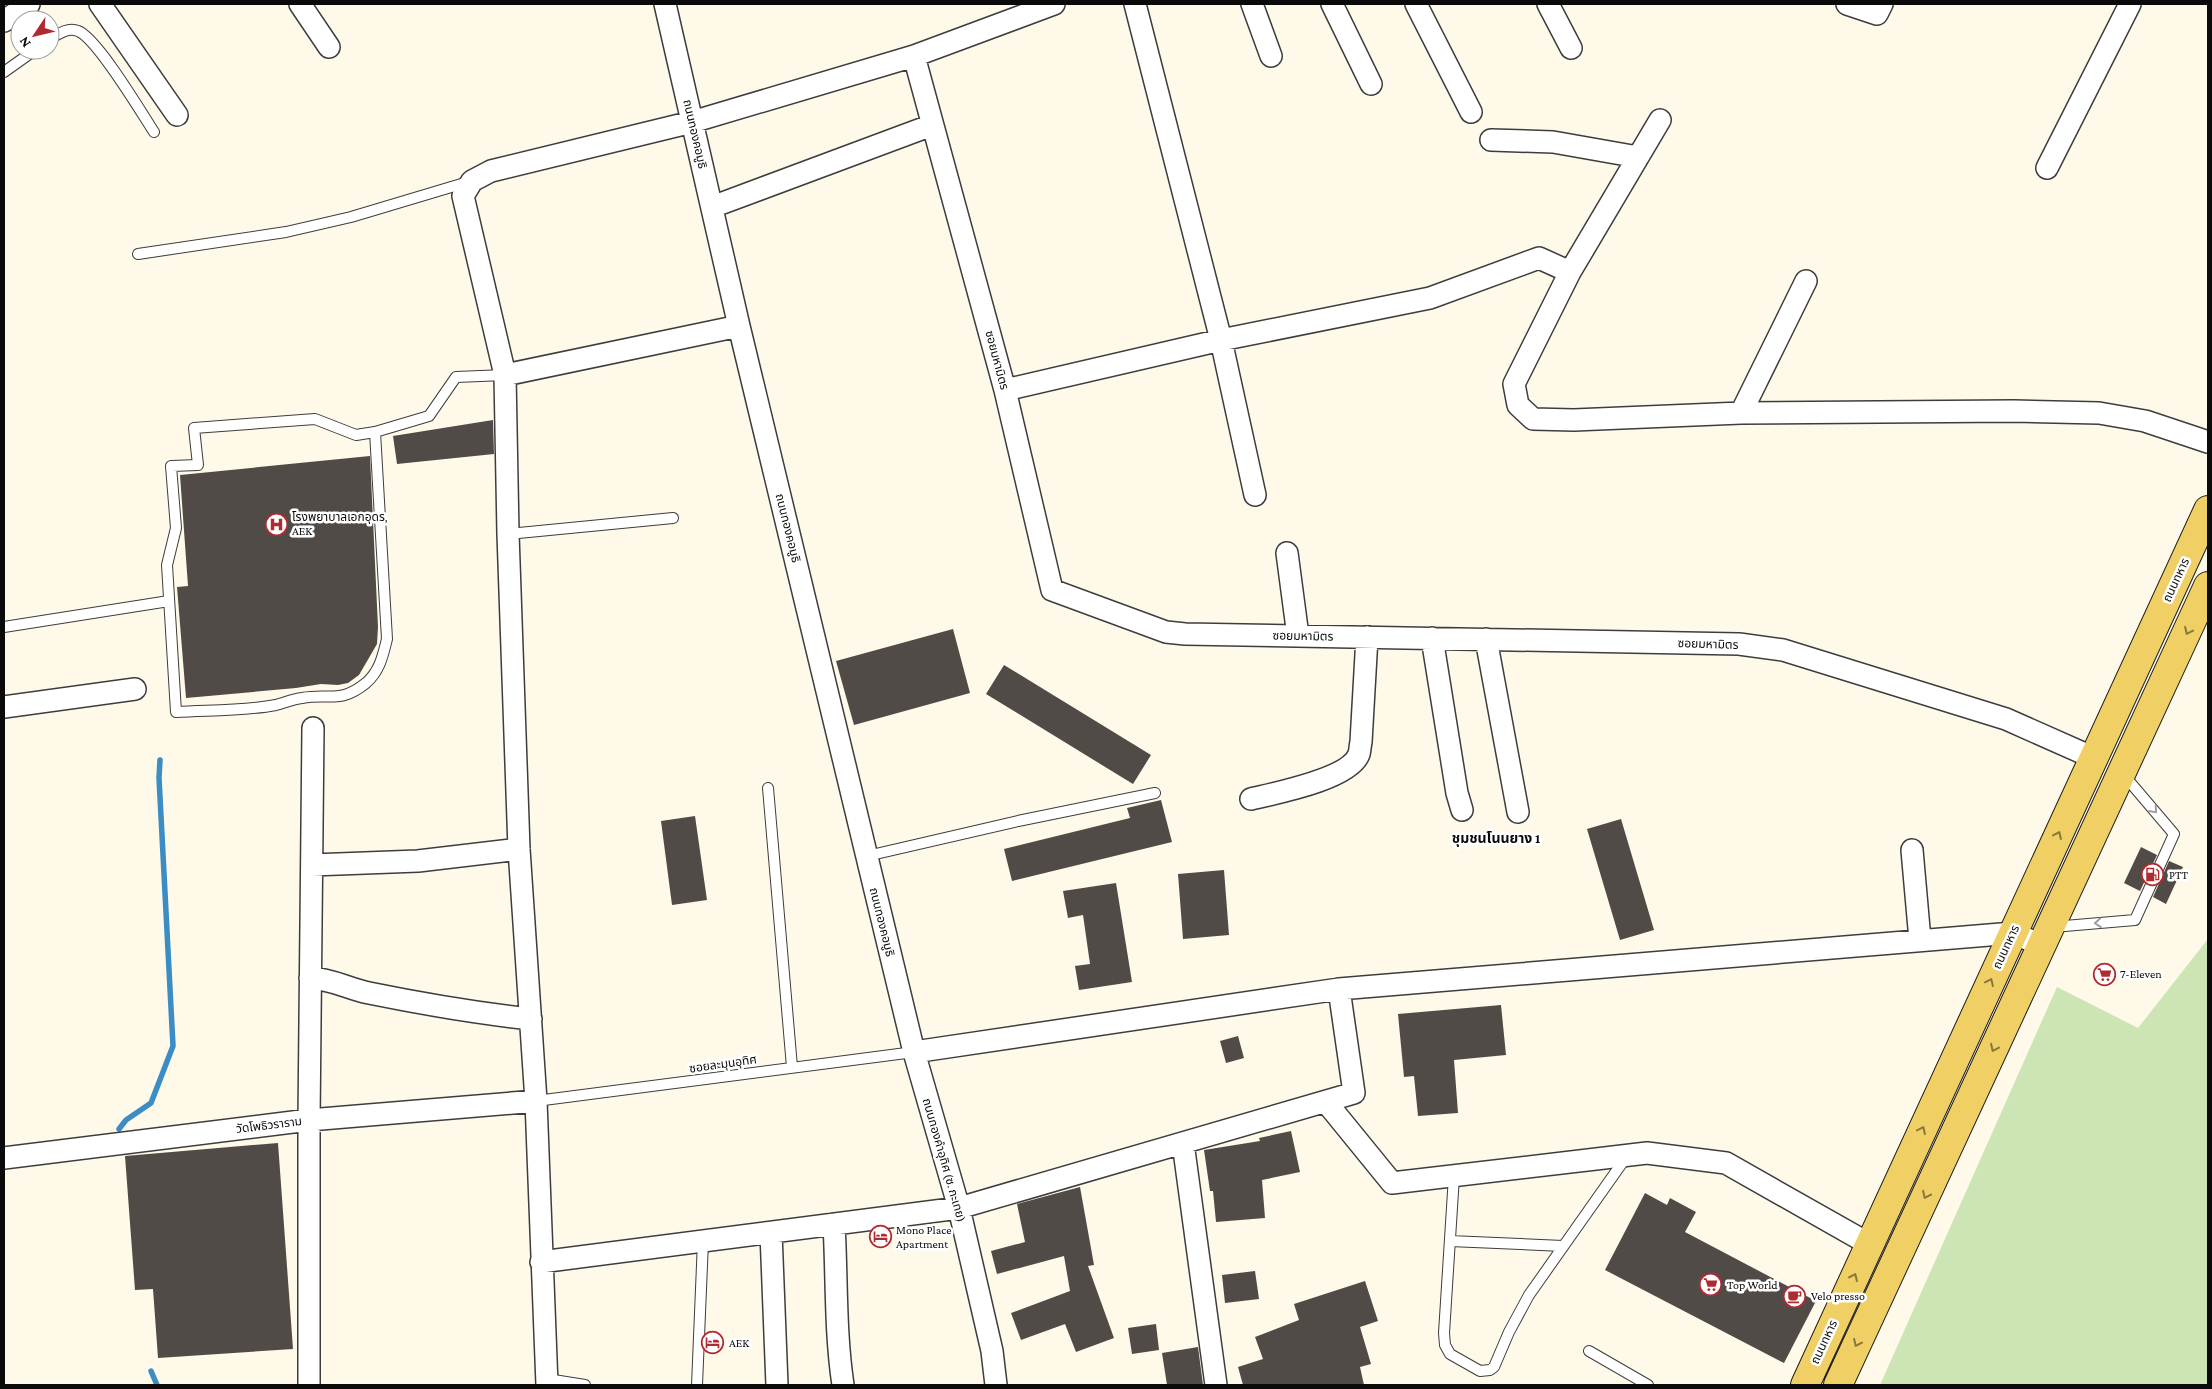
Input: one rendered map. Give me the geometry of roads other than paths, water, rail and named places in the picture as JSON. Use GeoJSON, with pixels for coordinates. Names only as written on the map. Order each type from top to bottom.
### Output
{"type":"FeatureCollection","features":[{"type":"Feature","properties":{"kind":"main road","name":"ถนนทหาร"},"geometry":{"type":"LineString","coordinates":[[1812,1383],[1870,1244],[2208,510]]}},
{"type":"Feature","properties":{"kind":"main road"},"geometry":{"type":"LineString","coordinates":[[1838,1385],[2208,586]]}},
{"type":"Feature","properties":{"kind":"street"},"geometry":{"type":"LineString","coordinates":[[4,21],[29,4]]}},
{"type":"Feature","properties":{"kind":"street"},"geometry":{"type":"LineString","coordinates":[[100,4],[177,115]]}},
{"type":"Feature","properties":{"kind":"street"},"geometry":{"type":"LineString","coordinates":[[300,4],[329,48]]}},
{"type":"Feature","properties":{"kind":"street","name":"ถนนทองคอมูธิ"},"geometry":{"type":"LineString","coordinates":[[665,4],[739,326],[914,1052]]}},
{"type":"Feature","properties":{"kind":"street"},"geometry":{"type":"LineString","coordinates":[[547,1382],[536,1102],[519,849],[508,534],[505,375],[463,196],[472,181],[491,171],[692,122],[914,56],[1054,4]]}},
{"type":"Feature","properties":{"kind":"street"},"geometry":{"type":"LineString","coordinates":[[1135,4],[1221,340],[1255,495]]}},
{"type":"Feature","properties":{"kind":"street"},"geometry":{"type":"LineString","coordinates":[[1252,4],[1271,56]]}},
{"type":"Feature","properties":{"kind":"street"},"geometry":{"type":"LineString","coordinates":[[1332,4],[1371,84]]}},
{"type":"Feature","properties":{"kind":"street"},"geometry":{"type":"LineString","coordinates":[[1416,4],[1471,112]]}},
{"type":"Feature","properties":{"kind":"street"},"geometry":{"type":"LineString","coordinates":[[1548,4],[1571,48]]}},
{"type":"Feature","properties":{"kind":"street"},"geometry":{"type":"LineString","coordinates":[[1848,4],[1877,14],[1882,4]]}},
{"type":"Feature","properties":{"kind":"street"},"geometry":{"type":"LineString","coordinates":[[2047,168],[2130,4]]}},
{"type":"Feature","properties":{"kind":"street","name":"ซอยมหามิตร"},"geometry":{"type":"LineString","coordinates":[[914,56],[1006,390],[1052,590],[1166,632],[1739,644],[1783,650],[2006,719],[2094,758]]}},
{"type":"Feature","properties":{"kind":"street"},"geometry":{"type":"LineString","coordinates":[[1660,120],[1570,272],[1514,384],[1518,405],[1533,419],[1574,420],[1741,413],[2014,411],[2099,413],[2144,420],[2208,442]]}},
{"type":"Feature","properties":{"kind":"street"},"geometry":{"type":"LineString","coordinates":[[712,207],[932,125]]}},
{"type":"Feature","properties":{"kind":"street"},"geometry":{"type":"LineString","coordinates":[[1491,140],[1553,142],[1638,157]]}},
{"type":"Feature","properties":{"kind":"street"},"geometry":{"type":"LineString","coordinates":[[1006,390],[1221,340],[1430,298],[1539,258],[1570,272]]}},
{"type":"Feature","properties":{"kind":"street"},"geometry":{"type":"LineString","coordinates":[[1741,413],[1806,281]]}},
{"type":"Feature","properties":{"kind":"street"},"geometry":{"type":"LineString","coordinates":[[505,375],[739,326]]}},
{"type":"Feature","properties":{"kind":"street"},"geometry":{"type":"LineString","coordinates":[[1287,553],[1298,636]]}},
{"type":"Feature","properties":{"kind":"street"},"geometry":{"type":"LineString","coordinates":[[1251,800],[1326,779],[1342,771],[1359,754],[1368,637]]}},
{"type":"Feature","properties":{"kind":"street"},"geometry":{"type":"LineString","coordinates":[[1432,638],[1457,793],[1462,810]]}},
{"type":"Feature","properties":{"kind":"street"},"geometry":{"type":"LineString","coordinates":[[1486,639],[1518,812]]}},
{"type":"Feature","properties":{"kind":"street"},"geometry":{"type":"LineString","coordinates":[[4,707],[135,689]]}},
{"type":"Feature","properties":{"kind":"street"},"geometry":{"type":"LineString","coordinates":[[309,1385],[308,1120],[313,728]]}},
{"type":"Feature","properties":{"kind":"street"},"geometry":{"type":"LineString","coordinates":[[312,865],[418,861],[519,849]]}},
{"type":"Feature","properties":{"kind":"street"},"geometry":{"type":"LineString","coordinates":[[1912,850],[1920,940]]}},
{"type":"Feature","properties":{"kind":"street"},"geometry":{"type":"LineString","coordinates":[[914,1052],[1339,988],[2013,933],[2046,936]]}},
{"type":"Feature","properties":{"kind":"street"},"geometry":{"type":"LineString","coordinates":[[310,978],[333,980],[358,991],[418,1004],[531,1019]]}},
{"type":"Feature","properties":{"kind":"street"},"geometry":{"type":"LineString","coordinates":[[542,1262],[959,1208],[1354,1093],[1339,988]]}},
{"type":"Feature","properties":{"kind":"street","name":"ถนนทองคำอุทิศ (ซ. กะเทย)"},"geometry":{"type":"LineString","coordinates":[[914,1052],[959,1208],[992,1351],[996,1385]]}},
{"type":"Feature","properties":{"kind":"street","name":"วัดโพธิวราราม"},"geometry":{"type":"LineString","coordinates":[[4,1158],[308,1120],[536,1102]]}},
{"type":"Feature","properties":{"kind":"street"},"geometry":{"type":"LineString","coordinates":[[1326,1102],[1392,1184],[1647,1153],[1726,1163],[1870,1244]]}},
{"type":"Feature","properties":{"kind":"street"},"geometry":{"type":"LineString","coordinates":[[1183,1143],[1216,1385]]}},
{"type":"Feature","properties":{"kind":"street"},"geometry":{"type":"LineString","coordinates":[[834,1224],[837,1331],[843,1385]]}},
{"type":"Feature","properties":{"kind":"street"},"geometry":{"type":"LineString","coordinates":[[771,1232],[777,1385]]}},
{"type":"Feature","properties":{"kind":"lane"},"geometry":{"type":"LineString","coordinates":[[60,32],[74,30],[86,35],[98,48],[154,132]]}},
{"type":"Feature","properties":{"kind":"lane"},"geometry":{"type":"LineString","coordinates":[[4,72],[21,60]]}},
{"type":"Feature","properties":{"kind":"lane"},"geometry":{"type":"LineString","coordinates":[[138,254],[286,232],[350,217],[472,181]]}},
{"type":"Feature","properties":{"kind":"lane"},"geometry":{"type":"LineString","coordinates":[[374,432],[387,639],[379,668],[367,682],[350,694],[334,698],[319,696],[300,698],[275,705],[176,712],[167,565],[176,528],[171,466],[198,465],[194,428],[315,418],[356,435],[374,432],[428,416],[456,377],[505,375]]}},
{"type":"Feature","properties":{"kind":"lane"},"geometry":{"type":"LineString","coordinates":[[508,534],[672,518]]}},
{"type":"Feature","properties":{"kind":"lane"},"geometry":{"type":"LineString","coordinates":[[4,628],[169,601]]}},
{"type":"Feature","properties":{"kind":"lane"},"geometry":{"type":"LineString","coordinates":[[2046,936],[2135,920],[2174,834],[2122,773]]}},
{"type":"Feature","properties":{"kind":"lane"},"geometry":{"type":"LineString","coordinates":[[768,788],[792,1067]]}},
{"type":"Feature","properties":{"kind":"lane"},"geometry":{"type":"LineString","coordinates":[[866,856],[1018,821],[1156,793]]}},
{"type":"Feature","properties":{"kind":"lane","name":"ซอยละมุนอุทิศ"},"geometry":{"type":"LineString","coordinates":[[536,1102],[914,1052]]}},
{"type":"Feature","properties":{"kind":"lane"},"geometry":{"type":"LineString","coordinates":[[1454,1176],[1444,1333],[1445,1345],[1450,1354],[1480,1371],[1490,1370],[1494,1367],[1509,1332],[1529,1294],[1628,1155]]}},
{"type":"Feature","properties":{"kind":"lane"},"geometry":{"type":"LineString","coordinates":[[697,1385],[702,1241]]}},
{"type":"Feature","properties":{"kind":"lane"},"geometry":{"type":"LineString","coordinates":[[1450,1241],[1563,1246]]}},
{"type":"Feature","properties":{"kind":"lane"},"geometry":{"type":"LineString","coordinates":[[1589,1351],[1648,1385]]}},
{"type":"Feature","properties":{"kind":"lane"},"geometry":{"type":"LineString","coordinates":[[547,1382],[585,1385]]}},
{"type":"Feature","properties":{"kind":"waterway"},"geometry":{"type":"LineString","coordinates":[[119,1129],[126,1120],[151,1103],[173,1046],[159,778],[160,760]]}},
{"type":"Feature","properties":{"kind":"waterway"},"geometry":{"type":"LineString","coordinates":[[151,1371],[157,1385]]}},
{"type":"Feature","properties":{"kind":"place","name":"โรงพยาบาลเอกอุดร, AEK"},"geometry":{"type":"Point","coordinates":[276,524]}},
{"type":"Feature","properties":{"kind":"place","name":"PTT"},"geometry":{"type":"Point","coordinates":[2153,875]}},
{"type":"Feature","properties":{"kind":"place","name":"7-Eleven"},"geometry":{"type":"Point","coordinates":[2104,974]}},
{"type":"Feature","properties":{"kind":"place","name":"Mono Place Apartment"},"geometry":{"type":"Point","coordinates":[880,1237]}},
{"type":"Feature","properties":{"kind":"place","name":"Top World"},"geometry":{"type":"Point","coordinates":[1711,1285]}},
{"type":"Feature","properties":{"kind":"place","name":"Velo presso"},"geometry":{"type":"Point","coordinates":[1795,1296]}},
{"type":"Feature","properties":{"kind":"place","name":"AEK"},"geometry":{"type":"Point","coordinates":[713,1343]}},
{"type":"Feature","properties":{"kind":"district","name":"ชุมชนโนนยาง 1"},"geometry":{"type":"Point","coordinates":[1496,838]}}]}
